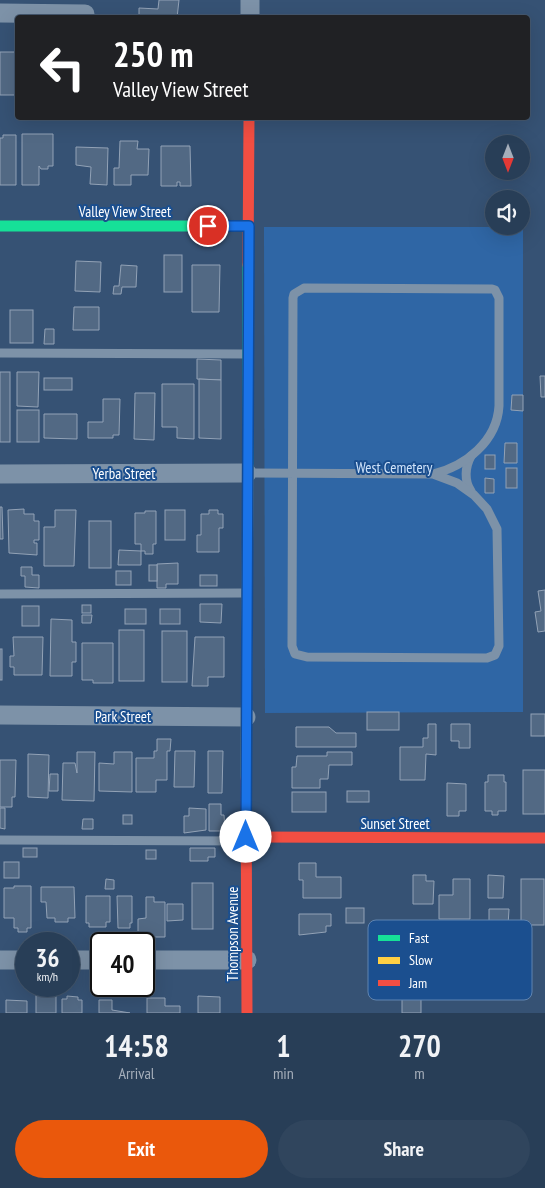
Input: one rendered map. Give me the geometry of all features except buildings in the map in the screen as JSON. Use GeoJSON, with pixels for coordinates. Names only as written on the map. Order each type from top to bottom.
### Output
{"type":"FeatureCollection","features":[{"type":"Feature","properties":{"kind":"street"},"geometry":{"type":"LineString","coordinates":[[250,0],[250,15]]}},
{"type":"Feature","properties":{"kind":"street"},"geometry":{"type":"LineString","coordinates":[[0,13],[85,14]]}},
{"type":"Feature","properties":{"kind":"street","name":"Thompson Avenue"},"geometry":{"type":"LineString","coordinates":[[247,1013],[246,717],[247,473],[250,354],[249,120]]}},
{"type":"Feature","properties":{"kind":"street","name":"Valley View Street"},"geometry":{"type":"LineString","coordinates":[[0,226],[249,226]]}},
{"type":"Feature","properties":{"kind":"street","name":"Yerba Street"},"geometry":{"type":"LineString","coordinates":[[0,474],[247,473]]}},
{"type":"Feature","properties":{"kind":"street","name":"Park Street"},"geometry":{"type":"LineString","coordinates":[[0,715],[246,717]]}},
{"type":"Feature","properties":{"kind":"street","name":"Sunset Street"},"geometry":{"type":"LineString","coordinates":[[246,839],[545,838]]}},
{"type":"Feature","properties":{"kind":"street"},"geometry":{"type":"LineString","coordinates":[[0,960],[15,960]]}},
{"type":"Feature","properties":{"kind":"street"},"geometry":{"type":"LineString","coordinates":[[155,960],[247,960]]}},
{"type":"Feature","properties":{"kind":"lane"},"geometry":{"type":"LineString","coordinates":[[247,473],[292,473],[433,474],[453,467],[471,456],[490,435],[498,414],[498,298],[496,290],[487,288],[304,288],[297,291],[293,298],[292,473],[292,646],[295,654],[302,657],[487,658],[495,655],[498,646],[499,535],[487,509],[474,495],[457,483],[433,474]]}},
{"type":"Feature","properties":{"kind":"lane"},"geometry":{"type":"LineString","coordinates":[[0,353],[250,354]]}},
{"type":"Feature","properties":{"kind":"lane"},"geometry":{"type":"LineString","coordinates":[[471,456],[466,467],[467,481],[474,495]]}},
{"type":"Feature","properties":{"kind":"lane"},"geometry":{"type":"LineString","coordinates":[[0,594],[248,593]]}},
{"type":"Feature","properties":{"kind":"lane"},"geometry":{"type":"LineString","coordinates":[[0,840],[246,839]]}},
{"type":"Feature","properties":{"kind":"green space","name":"West Cemetery"},"geometry":{"type":"Polygon","coordinates":[[[264,227],[485,227],[485,235],[523,235],[523,712],[265,713],[264,227]]]}},
{"type":"Feature","properties":{"kind":"traffic: fast"},"geometry":{"type":"LineString","coordinates":[[0,226],[249,226]]}},
{"type":"Feature","properties":{"kind":"traffic: fast"},"geometry":{"type":"LineString","coordinates":[[248,265],[248,466]]}},
{"type":"Feature","properties":{"kind":"traffic: slow"},"geometry":{"type":"LineString","coordinates":[[246,778],[248,466]]}},
{"type":"Feature","properties":{"kind":"traffic: jam"},"geometry":{"type":"LineString","coordinates":[[248,265],[249,120]]}},
{"type":"Feature","properties":{"kind":"traffic: jam"},"geometry":{"type":"LineString","coordinates":[[246,778],[247,1013]]}},
{"type":"Feature","properties":{"kind":"traffic: jam"},"geometry":{"type":"LineString","coordinates":[[246,837],[545,838]]}},
{"type":"Feature","properties":{"kind":"route"},"geometry":{"type":"LineString","coordinates":[[208,226],[249,226],[250,354],[247,473],[246,837]]}}]}
